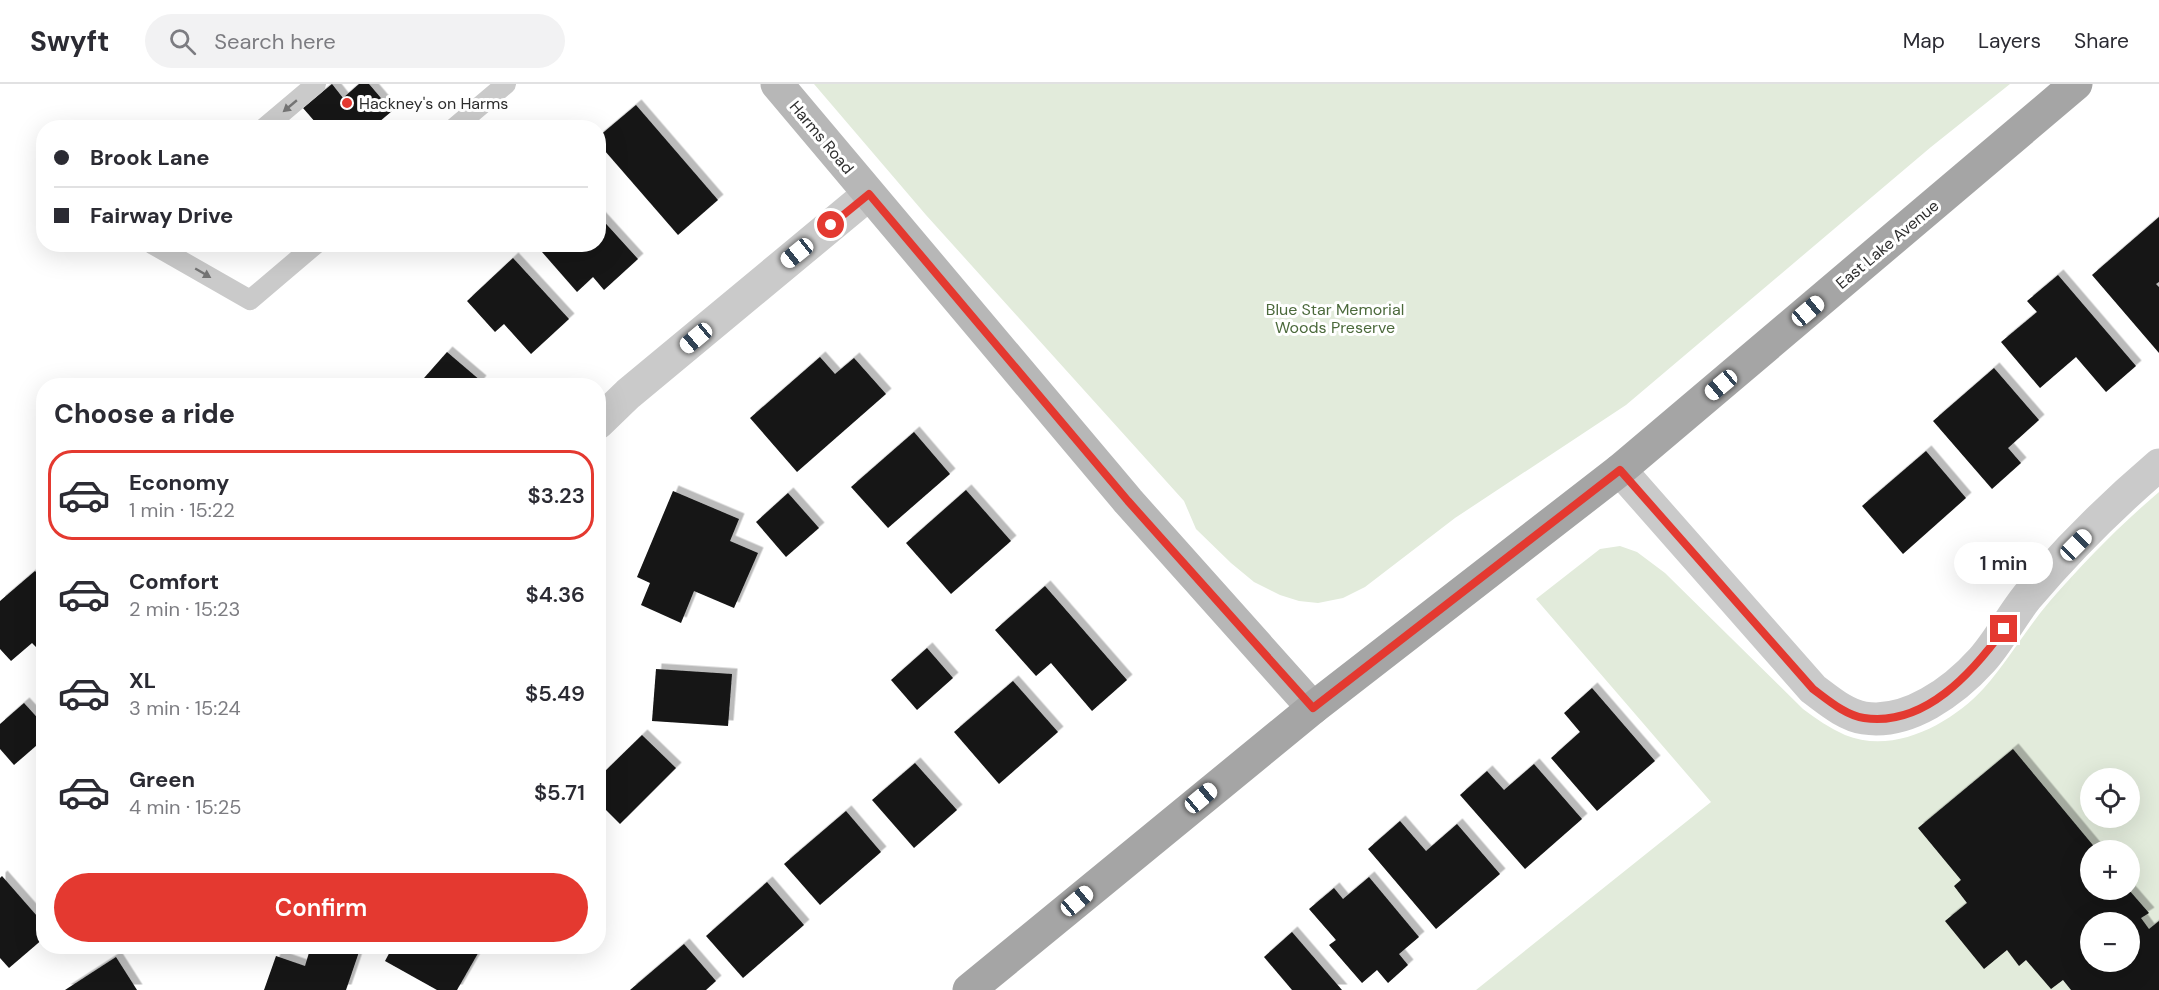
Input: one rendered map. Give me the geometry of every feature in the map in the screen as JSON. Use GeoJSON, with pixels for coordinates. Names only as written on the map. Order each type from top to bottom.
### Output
{"type":"FeatureCollection","features":[{"type":"Feature","properties":{"kind":"main road","name":"Harms Road"},"geometry":{"type":"LineString","coordinates":[[777,84],[1128,501],[1313,708]]}},
{"type":"Feature","properties":{"kind":"main road","name":"East Lake Avenue"},"geometry":{"type":"LineString","coordinates":[[969,990],[1313,708],[1620,470],[2076,84]]}},
{"type":"Feature","properties":{"kind":"street"},"geometry":{"type":"LineString","coordinates":[[606,415],[628,394],[869,194]]}},
{"type":"Feature","properties":{"kind":"street"},"geometry":{"type":"LineString","coordinates":[[1620,470],[1813,689],[1837,707],[1864,718],[1894,717],[1924,707],[1949,691],[1982,660],[2026,598],[2076,545],[2159,465]]}},
{"type":"Feature","properties":{"kind":"lane"},"geometry":{"type":"LineString","coordinates":[[273,120],[316,84]]}},
{"type":"Feature","properties":{"kind":"lane"},"geometry":{"type":"LineString","coordinates":[[463,120],[506,84]]}},
{"type":"Feature","properties":{"kind":"lane"},"geometry":{"type":"LineString","coordinates":[[166,252],[250,300],[307,252]]}},
{"type":"Feature","properties":{"kind":"green space","name":"Blue Star Memorial Woods Preserve"},"geometry":{"type":"Polygon","coordinates":[[[814,84],[2010,84],[1931,147],[1626,405],[1455,518],[1365,587],[1343,598],[1318,603],[1299,601],[1280,595],[1254,582],[1196,529],[1184,501],[926,215],[814,84]]]}},
{"type":"Feature","properties":{"kind":"green space"},"geometry":{"type":"Polygon","coordinates":[[[2159,492],[2159,990],[1476,990],[1711,802],[1536,599],[1600,549],[1620,546],[1637,552],[1665,573],[1803,709],[1818,720],[1845,735],[1864,740],[1883,741],[1902,738],[1938,724],[1971,701],[1993,678],[2041,612],[2103,544],[2159,492]]]}},
{"type":"Feature","properties":{"kind":"building","name":"Hackney's on Harms"},"geometry":{"type":"Polygon","coordinates":[[[332,84],[343,98],[359,84],[369,84],[392,111],[381,120],[313,120],[303,108],[332,84]]]}},
{"type":"Feature","properties":{"kind":"building"},"geometry":{"type":"Polygon","coordinates":[[[636,105],[718,200],[678,235],[606,152],[606,130],[636,105]]]}},
{"type":"Feature","properties":{"kind":"building"},"geometry":{"type":"Polygon","coordinates":[[[2159,217],[2159,282],[2156,284],[2159,287],[2159,353],[2092,275],[2159,217]]]}},
{"type":"Feature","properties":{"kind":"building"},"geometry":{"type":"Polygon","coordinates":[[[606,224],[638,259],[604,290],[593,277],[577,292],[542,252],[606,252],[606,224]]]}},
{"type":"Feature","properties":{"kind":"building"},"geometry":{"type":"Polygon","coordinates":[[[513,258],[569,319],[531,354],[504,324],[495,332],[467,301],[513,258]]]}},
{"type":"Feature","properties":{"kind":"building"},"geometry":{"type":"Polygon","coordinates":[[[2058,275],[2136,366],[2106,392],[2076,357],[2040,388],[2001,342],[2037,312],[2027,301],[2058,275]]]}},
{"type":"Feature","properties":{"kind":"building"},"geometry":{"type":"Polygon","coordinates":[[[447,352],[477,378],[424,378],[447,352]]]}},
{"type":"Feature","properties":{"kind":"building"},"geometry":{"type":"Polygon","coordinates":[[[820,357],[835,374],[854,358],[886,394],[797,472],[750,418],[820,357]]]}},
{"type":"Feature","properties":{"kind":"building"},"geometry":{"type":"Polygon","coordinates":[[[1994,368],[2039,420],[2008,448],[2021,463],[1992,489],[1933,421],[1994,368]]]}},
{"type":"Feature","properties":{"kind":"building"},"geometry":{"type":"Polygon","coordinates":[[[914,432],[950,474],[888,528],[851,487],[914,432]]]}},
{"type":"Feature","properties":{"kind":"building"},"geometry":{"type":"Polygon","coordinates":[[[1926,451],[1966,498],[1903,554],[1862,506],[1926,451]]]}},
{"type":"Feature","properties":{"kind":"building"},"geometry":{"type":"Polygon","coordinates":[[[966,490],[1011,541],[951,594],[906,543],[966,490]]]}},
{"type":"Feature","properties":{"kind":"building"},"geometry":{"type":"Polygon","coordinates":[[[673,491],[739,519],[730,541],[758,553],[734,608],[694,591],[681,623],[641,605],[650,583],[637,577],[673,491]]]}},
{"type":"Feature","properties":{"kind":"building"},"geometry":{"type":"Polygon","coordinates":[[[788,493],[819,528],[786,557],[756,522],[788,493]]]}},
{"type":"Feature","properties":{"kind":"building"},"geometry":{"type":"Polygon","coordinates":[[[36,572],[36,647],[32,643],[11,661],[0,649],[0,601],[36,572]]]}},
{"type":"Feature","properties":{"kind":"building"},"geometry":{"type":"Polygon","coordinates":[[[1045,586],[1127,680],[1092,711],[1051,663],[1036,676],[995,630],[1045,586]]]}},
{"type":"Feature","properties":{"kind":"building"},"geometry":{"type":"Polygon","coordinates":[[[927,648],[953,678],[917,710],[891,680],[927,648]]]}},
{"type":"Feature","properties":{"kind":"building"},"geometry":{"type":"Polygon","coordinates":[[[656,669],[732,674],[728,726],[652,721],[656,669]]]}},
{"type":"Feature","properties":{"kind":"building"},"geometry":{"type":"Polygon","coordinates":[[[1013,681],[1058,732],[999,784],[954,732],[1013,681]]]}},
{"type":"Feature","properties":{"kind":"building"},"geometry":{"type":"Polygon","coordinates":[[[1592,688],[1655,761],[1597,811],[1551,758],[1580,732],[1564,713],[1592,688]]]}},
{"type":"Feature","properties":{"kind":"building"},"geometry":{"type":"Polygon","coordinates":[[[24,703],[36,716],[36,746],[14,765],[0,749],[0,724],[24,703]]]}},
{"type":"Feature","properties":{"kind":"building"},"geometry":{"type":"Polygon","coordinates":[[[642,735],[676,768],[620,824],[606,810],[606,770],[642,735]]]}},
{"type":"Feature","properties":{"kind":"building"},"geometry":{"type":"Polygon","coordinates":[[[2013,749],[2089,840],[2080,840],[2080,900],[2138,900],[2149,913],[2141,918],[2149,929],[2159,921],[2159,990],[2071,990],[2063,980],[2051,989],[2026,960],[2019,966],[2007,950],[1984,969],[1945,921],[1967,903],[1954,886],[1961,880],[1918,828],[2013,749]]]}},
{"type":"Feature","properties":{"kind":"building"},"geometry":{"type":"Polygon","coordinates":[[[915,763],[957,810],[914,848],[872,800],[915,763]]]}},
{"type":"Feature","properties":{"kind":"building"},"geometry":{"type":"Polygon","coordinates":[[[1534,764],[1582,819],[1525,869],[1460,795],[1487,771],[1504,790],[1534,764]]]}},
{"type":"Feature","properties":{"kind":"building"},"geometry":{"type":"Polygon","coordinates":[[[846,811],[881,852],[820,905],[784,864],[846,811]]]}},
{"type":"Feature","properties":{"kind":"building"},"geometry":{"type":"Polygon","coordinates":[[[1400,821],[1426,851],[1457,824],[1500,874],[1436,929],[1368,849],[1400,821]]]}},
{"type":"Feature","properties":{"kind":"building"},"geometry":{"type":"Polygon","coordinates":[[[2,876],[36,915],[36,945],[9,968],[0,958],[0,878],[2,876]]]}},
{"type":"Feature","properties":{"kind":"building"},"geometry":{"type":"Polygon","coordinates":[[[1369,877],[1419,937],[1399,954],[1408,965],[1388,983],[1377,970],[1362,983],[1329,945],[1336,940],[1309,909],[1334,888],[1343,899],[1369,877]]]}},
{"type":"Feature","properties":{"kind":"building"},"geometry":{"type":"Polygon","coordinates":[[[767,882],[804,925],[743,978],[706,936],[767,882]]]}},
{"type":"Feature","properties":{"kind":"building"},"geometry":{"type":"Polygon","coordinates":[[[1292,932],[1342,990],[1292,990],[1264,957],[1292,932]]]}},
{"type":"Feature","properties":{"kind":"building"},"geometry":{"type":"Polygon","coordinates":[[[684,944],[716,981],[706,990],[630,990],[684,944]]]}},
{"type":"Feature","properties":{"kind":"building"},"geometry":{"type":"Polygon","coordinates":[[[309,954],[358,954],[346,990],[264,990],[276,956],[305,966],[309,954]]]}},
{"type":"Feature","properties":{"kind":"building"},"geometry":{"type":"Polygon","coordinates":[[[389,954],[478,954],[457,990],[437,990],[385,961],[389,954]]]}},
{"type":"Feature","properties":{"kind":"building"},"geometry":{"type":"Polygon","coordinates":[[[116,957],[137,990],[65,990],[116,957]]]}},
{"type":"Feature","properties":{"kind":"place","name":"Hackney's on Harms"},"geometry":{"type":"Point","coordinates":[347,103]}},
{"type":"Feature","properties":{"kind":"route"},"geometry":{"type":"LineString","coordinates":[[831,225],[869,194],[1128,501],[1313,708],[1620,470],[1813,689],[1837,707],[1864,718],[1894,717],[1924,707],[1949,691],[1982,660],[2004,629]]}}]}
